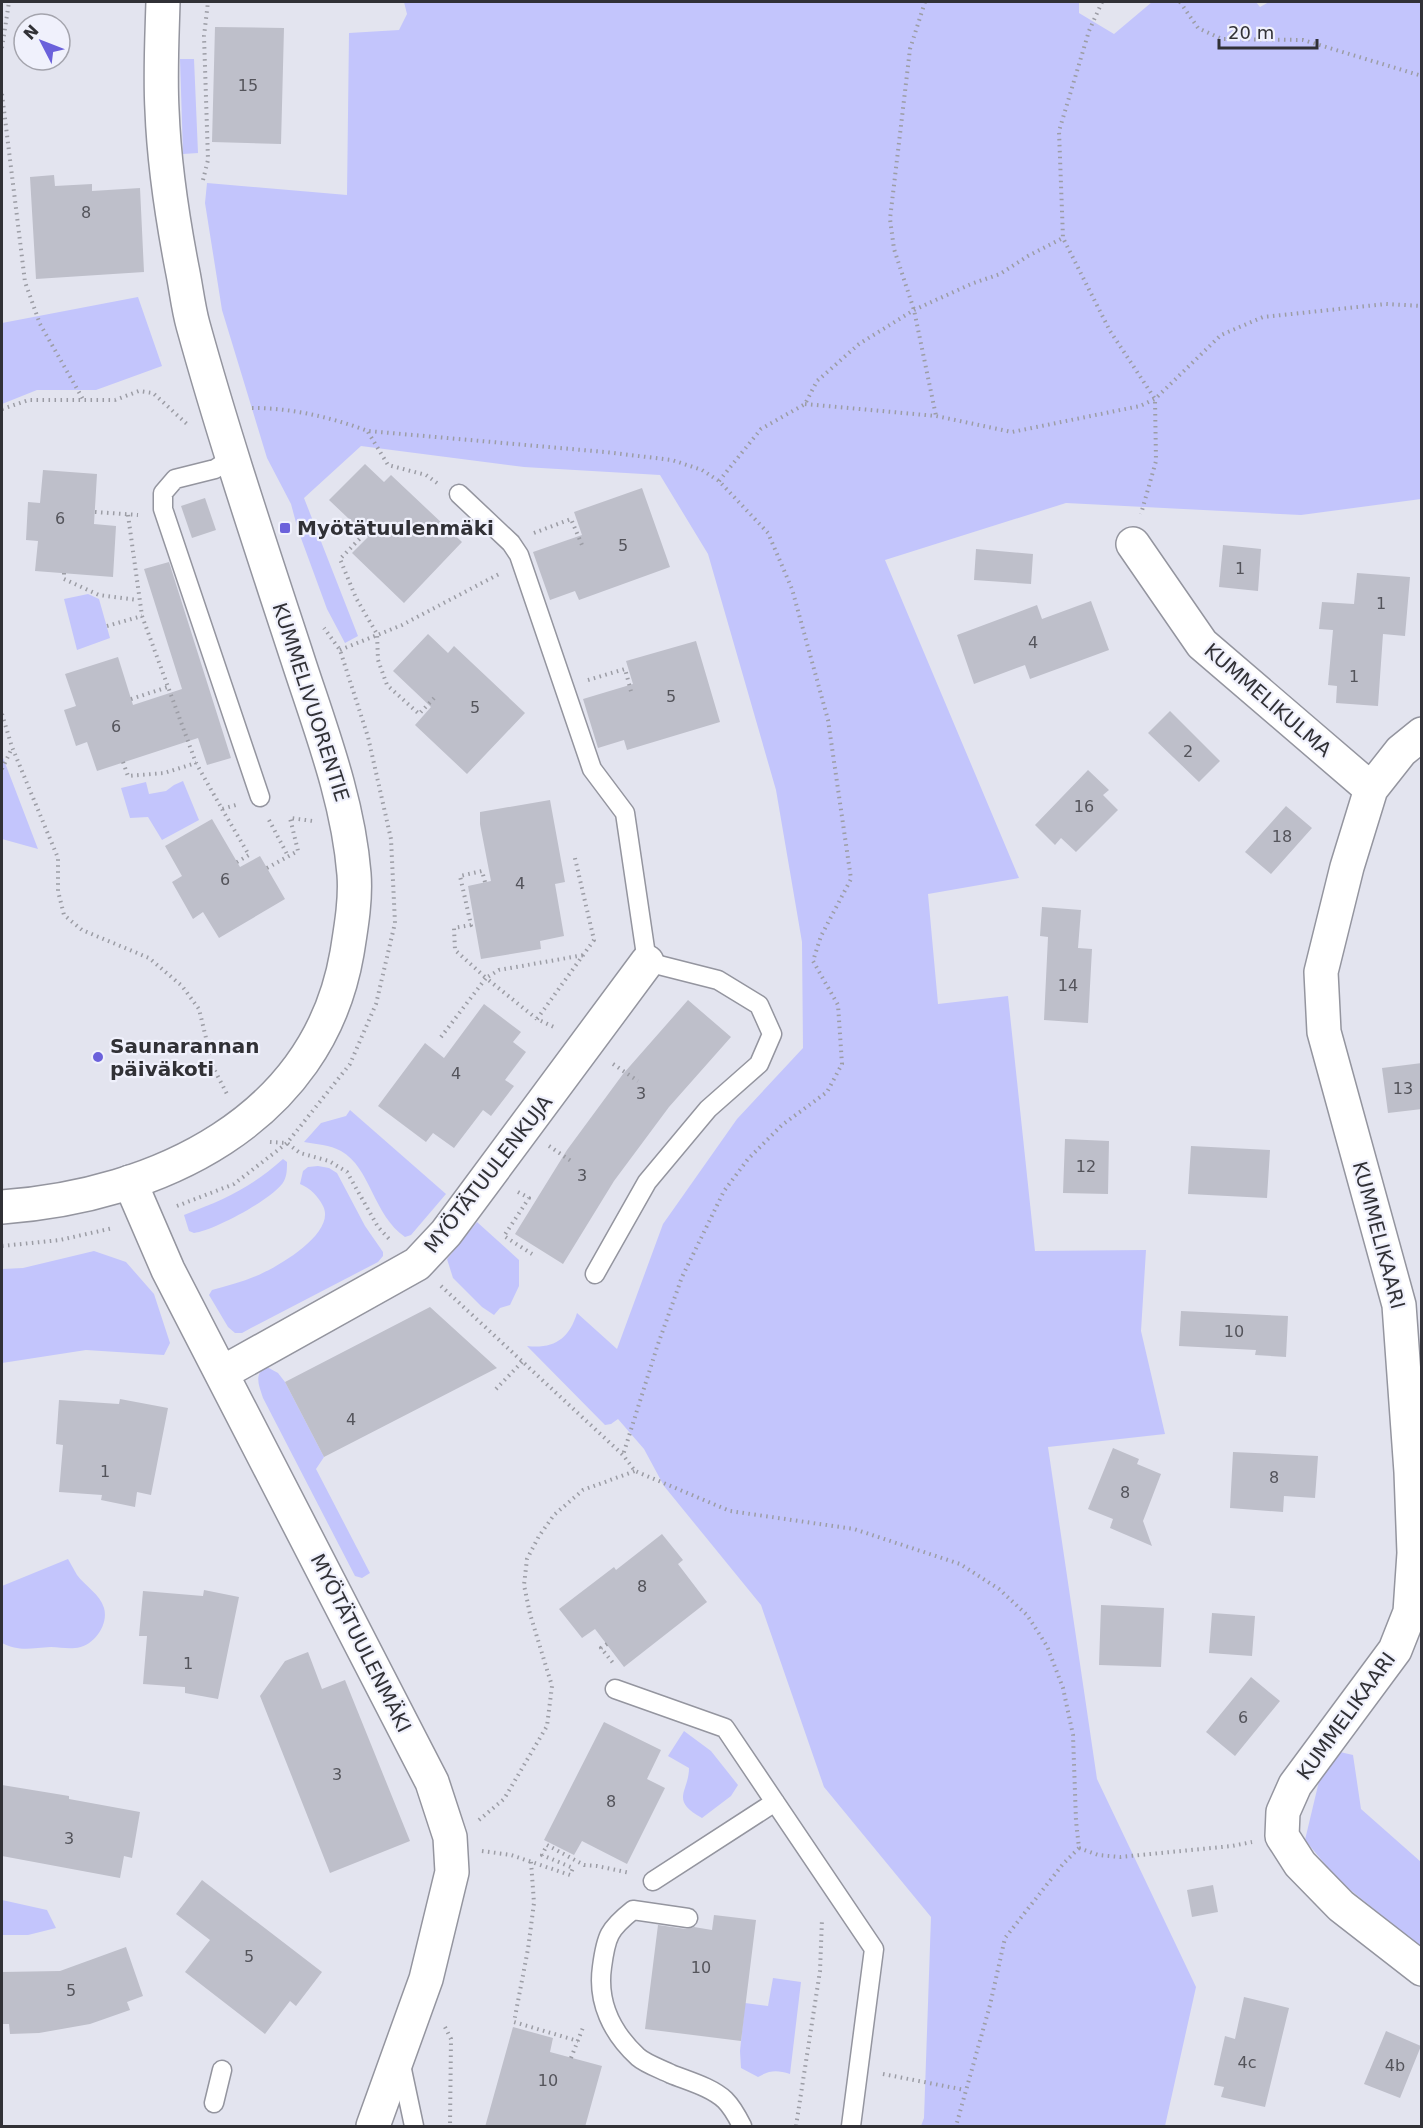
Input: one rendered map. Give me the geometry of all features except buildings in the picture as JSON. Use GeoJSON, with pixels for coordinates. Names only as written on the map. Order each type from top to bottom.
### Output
{"type":"FeatureCollection","features":[{"type":"Feature","properties":{"kind":"street","name":"KUMMELIVUORENTIE"},"geometry":{"type":"LineString","coordinates":[[2,1207],[81,1195],[130,1182],[213,1146],[260,1111],[283,1089],[306,1056],[327,1019],[341,985],[351,930],[354,877],[345,810],[232,458],[192,321],[169,200],[161,107],[163,2]]}},
{"type":"Feature","properties":{"kind":"street","name":"KUMMELIKULMA"},"geometry":{"type":"LineString","coordinates":[[1133,544],[1202,644],[1371,789]]}},
{"type":"Feature","properties":{"kind":"street","name":"KUMMELIKAARI"},"geometry":{"type":"LineString","coordinates":[[1282,1836],[1283,1812],[1295,1785],[1395,1650],[1410,1612],[1414,1553],[1412,1472],[1399,1305],[1324,1032],[1321,972],[1347,867],[1371,789],[1401,751],[1422,734]]}},
{"type":"Feature","properties":{"kind":"street","name":"MYÖTÄTUULENKUJA"},"geometry":{"type":"LineString","coordinates":[[222,1373],[417,1264],[446,1233],[647,962]]}},
{"type":"Feature","properties":{"kind":"street","name":"MYÖTÄTUULENMÄKI"},"geometry":{"type":"LineString","coordinates":[[130,1182],[168,1270],[432,1782],[450,1837],[452,1872],[426,1979],[373,2127]]}},
{"type":"Feature","properties":{"kind":"street"},"geometry":{"type":"LineString","coordinates":[[1282,1836],[1300,1864],[1341,1906],[1422,1969]]}},
{"type":"Feature","properties":{"kind":"lane"},"geometry":{"type":"LineString","coordinates":[[232,458],[215,469],[175,479],[163,493],[163,509],[260,797]]}},
{"type":"Feature","properties":{"kind":"lane"},"geometry":{"type":"LineString","coordinates":[[459,494],[515,549],[592,769],[625,813],[647,962],[718,980],[759,1005],[772,1034],[759,1064],[708,1109],[647,1182],[595,1274]]}},
{"type":"Feature","properties":{"kind":"lane"},"geometry":{"type":"LineString","coordinates":[[615,1689],[726,1728],[873,1949],[851,2127]]}},
{"type":"Feature","properties":{"kind":"lane"},"geometry":{"type":"LineString","coordinates":[[653,1881],[775,1802]]}},
{"type":"Feature","properties":{"kind":"lane"},"geometry":{"type":"LineString","coordinates":[[688,1918],[633,1910],[616,1923],[605,1941],[600,1978],[603,2007],[618,2032],[639,2058],[701,2086],[724,2100],[742,2127]]}},
{"type":"Feature","properties":{"kind":"lane"},"geometry":{"type":"LineString","coordinates":[[399,2055],[414,2127]]}},
{"type":"Feature","properties":{"kind":"lane"},"geometry":{"type":"LineString","coordinates":[[214,2103],[222,2070]]}},
{"type":"Feature","properties":{"kind":"path"},"geometry":{"type":"LineString","coordinates":[[2,48],[9,2]]}},
{"type":"Feature","properties":{"kind":"path"},"geometry":{"type":"LineString","coordinates":[[201,187],[208,160],[204,36],[208,2]]}},
{"type":"Feature","properties":{"kind":"path"},"geometry":{"type":"LineString","coordinates":[[925,2],[910,49],[890,219],[894,249],[914,310],[936,416]]}},
{"type":"Feature","properties":{"kind":"path"},"geometry":{"type":"LineString","coordinates":[[1101,2],[1089,31],[1059,131],[1063,238],[1110,331],[1155,399],[1156,461],[1133,544]]}},
{"type":"Feature","properties":{"kind":"path"},"geometry":{"type":"LineString","coordinates":[[1180,2],[1198,28],[1222,39],[1304,40],[1422,76]]}},
{"type":"Feature","properties":{"kind":"path"},"geometry":{"type":"LineString","coordinates":[[2,94],[25,282],[40,324],[85,401]]}},
{"type":"Feature","properties":{"kind":"path"},"geometry":{"type":"LineString","coordinates":[[719,481],[761,429],[805,404],[817,381],[859,344],[914,310],[971,284],[1000,274],[1063,238]]}},
{"type":"Feature","properties":{"kind":"path"},"geometry":{"type":"LineString","coordinates":[[805,404],[936,416],[1012,432],[1140,406],[1155,399],[1221,336],[1263,317],[1386,304],[1422,306]]}},
{"type":"Feature","properties":{"kind":"path"},"geometry":{"type":"LineString","coordinates":[[2,409],[29,400],[115,400],[139,391],[153,393],[186,426],[193,424]]}},
{"type":"Feature","properties":{"kind":"path"},"geometry":{"type":"LineString","coordinates":[[246,407],[275,408],[334,419],[368,431],[605,452],[672,460],[702,470],[719,481],[768,533],[792,589],[828,720],[851,879],[821,936],[813,961],[838,1005],[842,1064],[827,1092],[782,1125],[748,1159],[724,1191],[682,1277],[623,1455]]}},
{"type":"Feature","properties":{"kind":"path"},"geometry":{"type":"LineString","coordinates":[[368,431],[388,465],[426,475],[453,496],[459,494]]}},
{"type":"Feature","properties":{"kind":"path"},"geometry":{"type":"LineString","coordinates":[[94,512],[128,515],[142,616],[196,763],[249,855],[237,862]]}},
{"type":"Feature","properties":{"kind":"path"},"geometry":{"type":"LineString","coordinates":[[340,650],[402,625],[498,575],[515,549],[571,519],[582,545]]}},
{"type":"Feature","properties":{"kind":"path"},"geometry":{"type":"LineString","coordinates":[[372,526],[340,559],[356,598],[377,634],[378,660],[387,685],[419,714],[436,696]]}},
{"type":"Feature","properties":{"kind":"path"},"geometry":{"type":"LineString","coordinates":[[64,573],[64,579],[99,596],[138,600]]}},
{"type":"Feature","properties":{"kind":"path"},"geometry":{"type":"LineString","coordinates":[[107,626],[142,616]]}},
{"type":"Feature","properties":{"kind":"path"},"geometry":{"type":"LineString","coordinates":[[564,687],[625,669],[632,695]]}},
{"type":"Feature","properties":{"kind":"path"},"geometry":{"type":"LineString","coordinates":[[131,699],[168,687]]}},
{"type":"Feature","properties":{"kind":"path"},"geometry":{"type":"LineString","coordinates":[[2,714],[12,747],[58,858],[58,891],[64,915],[82,930],[149,958],[182,986],[199,1009],[213,1067],[230,1099]]}},
{"type":"Feature","properties":{"kind":"path"},"geometry":{"type":"LineString","coordinates":[[2,769],[12,747]]}},
{"type":"Feature","properties":{"kind":"path"},"geometry":{"type":"LineString","coordinates":[[123,762],[128,776],[164,773],[196,763]]}},
{"type":"Feature","properties":{"kind":"path"},"geometry":{"type":"LineString","coordinates":[[222,809],[260,797]]}},
{"type":"Feature","properties":{"kind":"path"},"geometry":{"type":"LineString","coordinates":[[267,818],[288,856]]}},
{"type":"Feature","properties":{"kind":"path"},"geometry":{"type":"LineString","coordinates":[[267,868],[298,851],[290,818],[312,820]]}},
{"type":"Feature","properties":{"kind":"path"},"geometry":{"type":"LineString","coordinates":[[537,1019],[594,940],[574,854]]}},
{"type":"Feature","properties":{"kind":"path"},"geometry":{"type":"LineString","coordinates":[[485,882],[482,871],[460,876],[471,925],[454,928],[455,950],[537,1019],[572,1035],[638,1081]]}},
{"type":"Feature","properties":{"kind":"path"},"geometry":{"type":"LineString","coordinates":[[441,1038],[486,978],[499,970],[584,954]]}},
{"type":"Feature","properties":{"kind":"path"},"geometry":{"type":"LineString","coordinates":[[287,1143],[300,1153],[329,1161],[347,1172],[378,1227],[623,1455],[635,1471],[730,1511],[854,1529],[960,1564],[999,1589],[1027,1615],[1047,1646],[1064,1688],[1073,1736],[1079,1848]]}},
{"type":"Feature","properties":{"kind":"path"},"geometry":{"type":"LineString","coordinates":[[491,1173],[529,1198],[504,1236],[532,1254]]}},
{"type":"Feature","properties":{"kind":"path"},"geometry":{"type":"LineString","coordinates":[[2,1246],[60,1240],[147,1219]]}},
{"type":"Feature","properties":{"kind":"path"},"geometry":{"type":"LineString","coordinates":[[496,1389],[523,1361]]}},
{"type":"Feature","properties":{"kind":"path"},"geometry":{"type":"LineString","coordinates":[[477,1821],[504,1799],[547,1726],[552,1686],[530,1614],[524,1585],[527,1559],[538,1536],[554,1515],[583,1490],[635,1471]]}},
{"type":"Feature","properties":{"kind":"path"},"geometry":{"type":"LineString","coordinates":[[1079,1848],[1098,1855],[1120,1857],[1232,1846],[1282,1836]]}},
{"type":"Feature","properties":{"kind":"path"},"geometry":{"type":"LineString","coordinates":[[480,1851],[511,1855],[570,1875],[573,1868],[542,1855],[547,1845],[584,1865],[627,1872],[653,1881]]}},
{"type":"Feature","properties":{"kind":"path"},"geometry":{"type":"LineString","coordinates":[[956,2127],[990,2005],[1005,1938],[1063,1863],[1079,1848]]}},
{"type":"Feature","properties":{"kind":"path"},"geometry":{"type":"LineString","coordinates":[[531,1862],[534,1903],[514,2022],[578,2041]]}},
{"type":"Feature","properties":{"kind":"path"},"geometry":{"type":"LineString","coordinates":[[796,2127],[820,1971],[821,1924],[832,1887]]}},
{"type":"Feature","properties":{"kind":"path"},"geometry":{"type":"LineString","coordinates":[[440,2019],[451,2039],[450,2127]]}},
{"type":"Feature","properties":{"kind":"path"},"geometry":{"type":"LineString","coordinates":[[858,2069],[965,2090]]}},
{"type":"Feature","properties":{"kind":"shaded area"},"geometry":{"type":"Polygon","coordinates":[[[404,2],[1079,2],[1079,13],[1114,34],[1152,2],[1256,2],[1260,7],[1269,2],[1421,2],[1421,499],[1301,515],[1066,503],[885,560],[1019,878],[928,894],[938,1004],[1008,996],[1035,1251],[1146,1250],[1141,1331],[1165,1434],[1048,1447],[1097,1779],[1196,1987],[1165,2126],[921,2126],[924,2118],[931,1917],[824,1787],[761,1605],[664,1486],[644,1449],[618,1419],[605,1425],[527,1346],[553,1344],[570,1330],[577,1313],[617,1349],[663,1224],[737,1119],[803,1048],[802,942],[776,790],[708,554],[660,475],[524,467],[361,446],[304,498],[358,636],[345,643],[327,609],[298,530],[291,504],[267,458],[222,310],[205,203],[207,183],[347,195],[349,33],[399,30],[407,14],[404,2]]]}},
{"type":"Feature","properties":{"kind":"shaded area"},"geometry":{"type":"Polygon","coordinates":[[[180,59],[194,59],[198,153],[183,154],[180,59]]]}},
{"type":"Feature","properties":{"kind":"shaded area"},"geometry":{"type":"Polygon","coordinates":[[[138,297],[162,366],[96,390],[37,390],[2,404],[2,323],[138,297]]]}},
{"type":"Feature","properties":{"kind":"shaded area"},"geometry":{"type":"Polygon","coordinates":[[[88,594],[99,599],[110,638],[77,650],[64,599],[88,594]]]}},
{"type":"Feature","properties":{"kind":"shaded area"},"geometry":{"type":"Polygon","coordinates":[[[2,755],[38,849],[2,839],[2,755]]]}},
{"type":"Feature","properties":{"kind":"shaded area"},"geometry":{"type":"Polygon","coordinates":[[[183,781],[199,820],[162,840],[148,817],[130,818],[121,788],[146,782],[149,794],[166,791],[183,781]]]}},
{"type":"Feature","properties":{"kind":"shaded area"},"geometry":{"type":"Polygon","coordinates":[[[350,1110],[446,1194],[411,1235],[405,1237],[394,1228],[351,1159],[332,1147],[304,1142],[321,1123],[346,1116],[350,1110]]]}},
{"type":"Feature","properties":{"kind":"shaded area"},"geometry":{"type":"Polygon","coordinates":[[[283,1159],[287,1162],[285,1179],[269,1196],[243,1213],[215,1226],[194,1233],[189,1231],[184,1215],[236,1192],[283,1159]]]}},
{"type":"Feature","properties":{"kind":"shaded area"},"geometry":{"type":"Polygon","coordinates":[[[308,1167],[329,1168],[337,1173],[365,1226],[383,1252],[383,1256],[378,1262],[242,1333],[235,1333],[228,1327],[209,1295],[212,1290],[265,1272],[290,1257],[313,1238],[325,1216],[323,1206],[313,1193],[300,1184],[303,1171],[308,1167]]]}},
{"type":"Feature","properties":{"kind":"shaded area"},"geometry":{"type":"Polygon","coordinates":[[[477,1222],[519,1260],[519,1286],[510,1305],[500,1308],[494,1315],[482,1307],[453,1278],[447,1259],[477,1222]]]}},
{"type":"Feature","properties":{"kind":"shaded area"},"geometry":{"type":"Polygon","coordinates":[[[94,1251],[126,1262],[154,1294],[170,1343],[164,1355],[86,1350],[2,1363],[2,1269],[23,1268],[94,1251]]]}},
{"type":"Feature","properties":{"kind":"shaded area"},"geometry":{"type":"Polygon","coordinates":[[[267,1367],[278,1373],[285,1382],[324,1457],[316,1469],[370,1573],[362,1578],[355,1576],[263,1398],[259,1376],[267,1367]]]}},
{"type":"Feature","properties":{"kind":"shaded area"},"geometry":{"type":"Polygon","coordinates":[[[68,1559],[77,1575],[96,1594],[104,1608],[104,1621],[98,1634],[88,1644],[75,1648],[32,1649],[2,1643],[2,1586],[68,1559]]]}},
{"type":"Feature","properties":{"kind":"shaded area"},"geometry":{"type":"Polygon","coordinates":[[[684,1731],[711,1751],[738,1785],[731,1796],[702,1818],[692,1812],[683,1801],[689,1768],[668,1756],[684,1731]]]}},
{"type":"Feature","properties":{"kind":"shaded area"},"geometry":{"type":"Polygon","coordinates":[[[1340,1752],[1353,1755],[1361,1809],[1421,1862],[1421,1947],[1338,1880],[1305,1840],[1320,1777],[1340,1752]]]}},
{"type":"Feature","properties":{"kind":"shaded area"},"geometry":{"type":"Polygon","coordinates":[[[2,1900],[47,1910],[56,1928],[28,1935],[2,1935],[2,1900]]]}},
{"type":"Feature","properties":{"kind":"shaded area"},"geometry":{"type":"Polygon","coordinates":[[[773,1978],[801,1982],[790,2074],[774,2071],[758,2077],[741,2068],[740,2051],[745,2003],[768,2006],[773,1978]]]}},
{"type":"Feature","properties":{"kind":"place","name":"Myötätuulenmäki"},"geometry":{"type":"Point","coordinates":[285,528]}},
{"type":"Feature","properties":{"kind":"place","name":"Saunarannan päiväkoti"},"geometry":{"type":"Point","coordinates":[98,1057]}}]}
